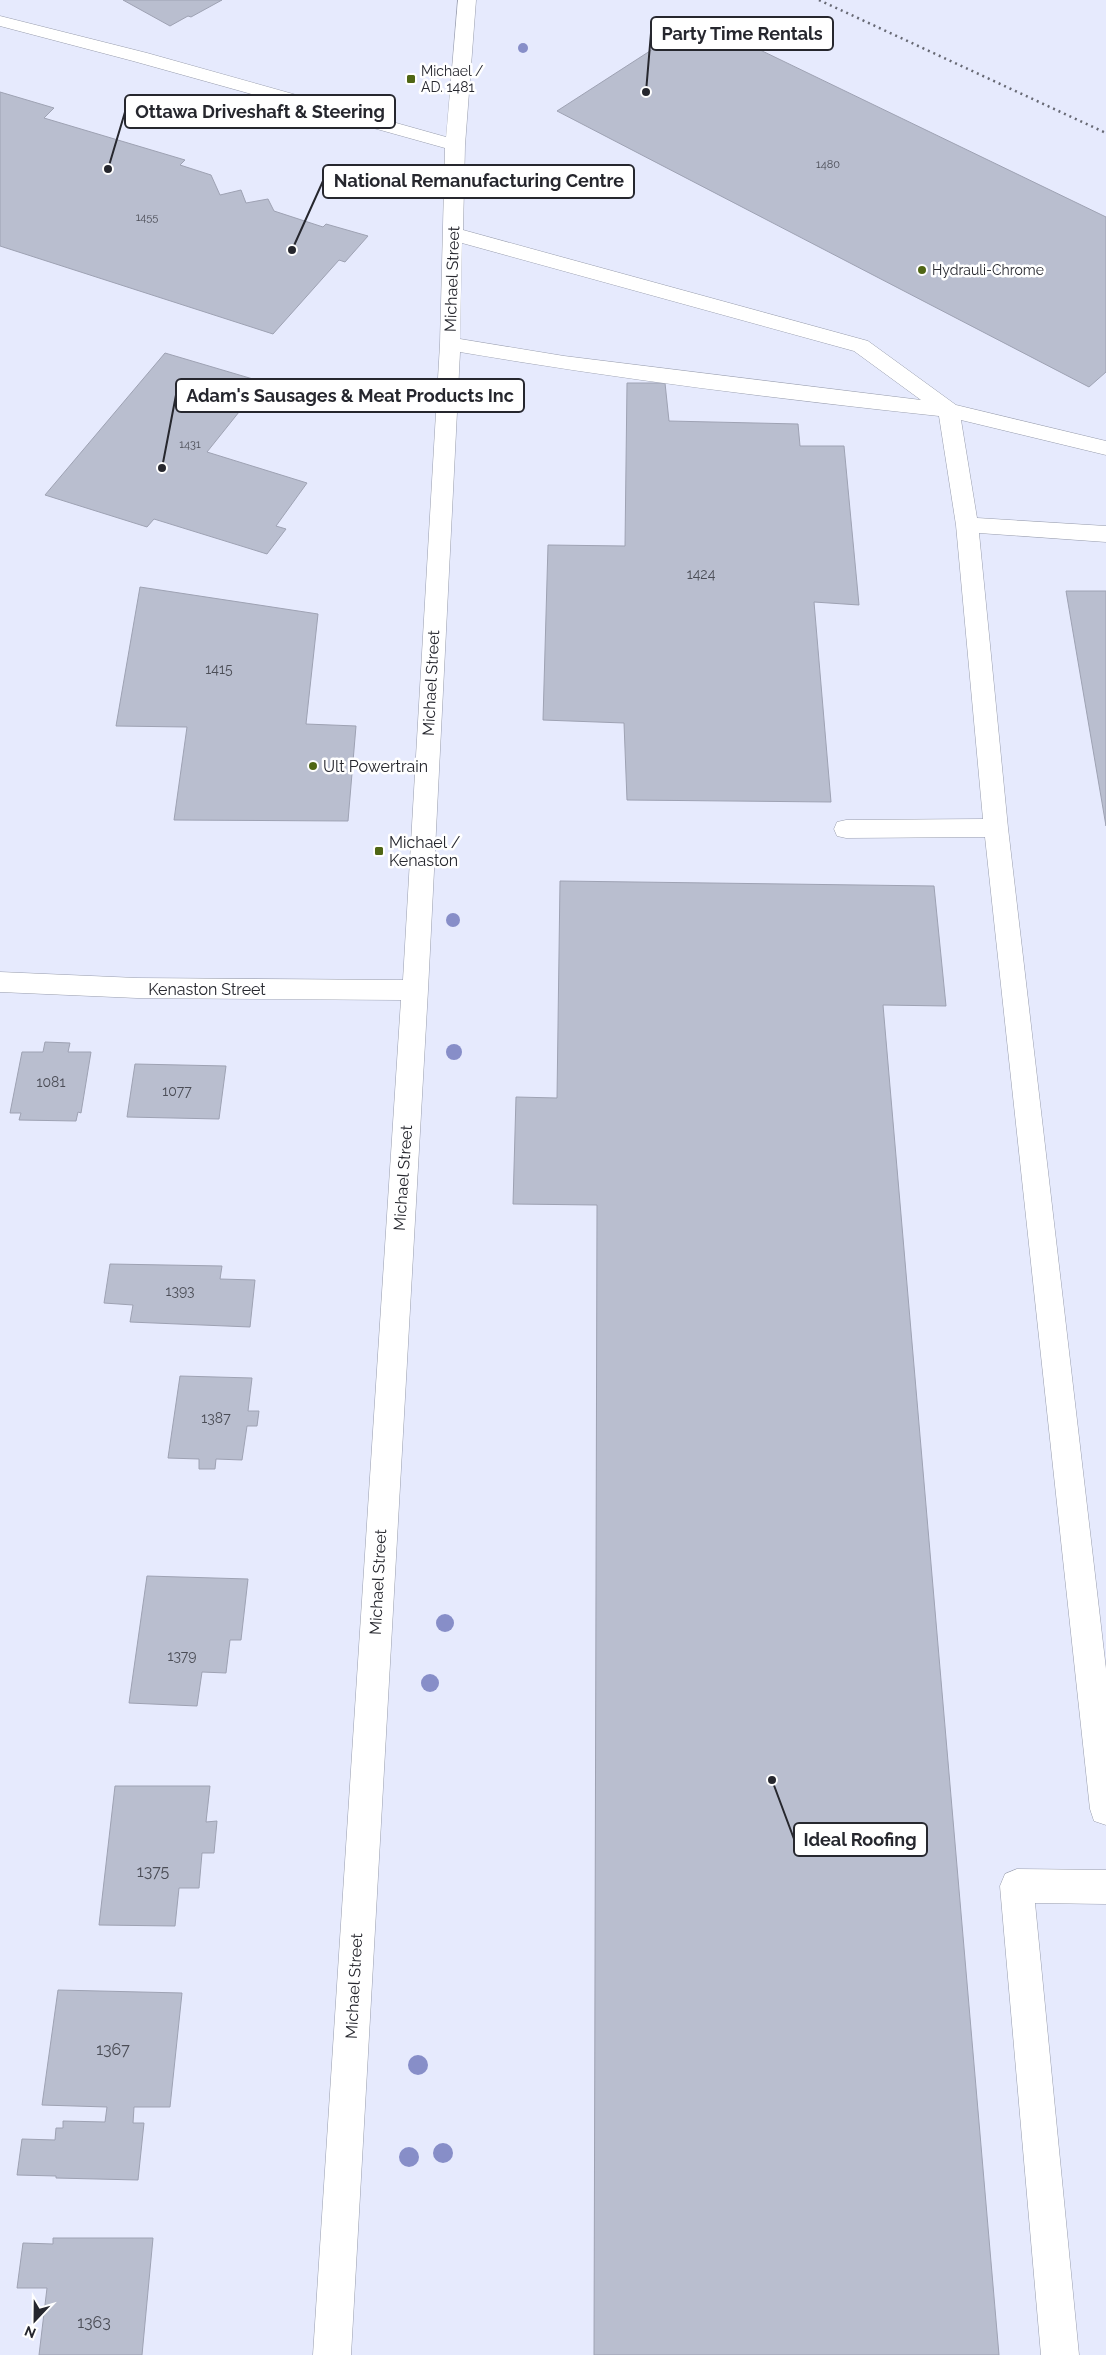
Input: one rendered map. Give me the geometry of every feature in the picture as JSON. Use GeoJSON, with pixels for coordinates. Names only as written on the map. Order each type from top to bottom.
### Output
{"type":"FeatureCollection","features":[{"type":"Feature","properties":{"kind":"street","name":"Michael Street"},"geometry":{"type":"LineString","coordinates":[[332,2355],[415,990],[450,344],[455,145],[467,0]]}},
{"type":"Feature","properties":{"kind":"street"},"geometry":{"type":"LineString","coordinates":[[0,21],[140,57],[455,145]]}},
{"type":"Feature","properties":{"kind":"street"},"geometry":{"type":"LineString","coordinates":[[454,234],[861,346],[949,410],[967,525],[996,828],[1106,1809]]}},
{"type":"Feature","properties":{"kind":"street"},"geometry":{"type":"LineString","coordinates":[[450,344],[564,363],[827,397],[949,410],[1106,448]]}},
{"type":"Feature","properties":{"kind":"street"},"geometry":{"type":"LineString","coordinates":[[967,525],[1106,534]]}},
{"type":"Feature","properties":{"kind":"street"},"geometry":{"type":"LineString","coordinates":[[846,829],[996,828]]}},
{"type":"Feature","properties":{"kind":"street","name":"Kenaston Street"},"geometry":{"type":"LineString","coordinates":[[0,982],[137,988],[415,990]]}},
{"type":"Feature","properties":{"kind":"street"},"geometry":{"type":"LineString","coordinates":[[1060,2355],[1017,1886],[1106,1886]]}},
{"type":"Feature","properties":{"kind":"building"},"geometry":{"type":"Polygon","coordinates":[[[123,0],[222,0],[170,26],[123,0]]]}},
{"type":"Feature","properties":{"kind":"building"},"geometry":{"type":"Polygon","coordinates":[[[698,20],[1106,217],[1106,372],[1089,387],[557,111],[698,20]]]}},
{"type":"Feature","properties":{"kind":"building"},"geometry":{"type":"Polygon","coordinates":[[[0,92],[54,108],[44,118],[185,160],[180,165],[211,175],[220,195],[241,190],[246,203],[268,199],[274,211],[323,227],[326,224],[368,236],[345,262],[339,260],[273,334],[0,246],[0,92]]]}},
{"type":"Feature","properties":{"kind":"building"},"geometry":{"type":"Polygon","coordinates":[[[165,353],[263,382],[207,452],[307,483],[276,526],[286,529],[267,554],[154,519],[147,527],[45,495],[165,353]]]}},
{"type":"Feature","properties":{"kind":"building"},"geometry":{"type":"Polygon","coordinates":[[[627,383],[665,383],[669,421],[798,424],[800,446],[844,446],[859,605],[814,602],[831,802],[627,800],[624,723],[543,720],[548,545],[625,546],[627,383]]]}},
{"type":"Feature","properties":{"kind":"building"},"geometry":{"type":"Polygon","coordinates":[[[140,587],[318,614],[306,724],[356,726],[348,821],[174,820],[187,727],[116,726],[140,587]]]}},
{"type":"Feature","properties":{"kind":"building"},"geometry":{"type":"Polygon","coordinates":[[[1066,591],[1106,591],[1106,826],[1066,591]]]}},
{"type":"Feature","properties":{"kind":"building"},"geometry":{"type":"Polygon","coordinates":[[[560,881],[934,886],[946,1006],[883,1005],[999,2355],[594,2355],[597,1205],[513,1204],[516,1097],[557,1098],[560,881]]]}},
{"type":"Feature","properties":{"kind":"building"},"geometry":{"type":"Polygon","coordinates":[[[45,1042],[70,1043],[68,1052],[91,1052],[81,1113],[78,1112],[76,1121],[19,1120],[21,1113],[10,1113],[22,1052],[43,1052],[45,1042]]]}},
{"type":"Feature","properties":{"kind":"building"},"geometry":{"type":"Polygon","coordinates":[[[135,1064],[226,1066],[219,1119],[127,1117],[135,1064]]]}},
{"type":"Feature","properties":{"kind":"building"},"geometry":{"type":"Polygon","coordinates":[[[110,1264],[222,1266],[220,1279],[255,1280],[250,1327],[130,1322],[133,1305],[104,1303],[110,1264]]]}},
{"type":"Feature","properties":{"kind":"building"},"geometry":{"type":"Polygon","coordinates":[[[180,1376],[252,1378],[248,1411],[259,1411],[257,1426],[247,1426],[242,1460],[216,1459],[215,1469],[199,1469],[199,1459],[168,1458],[180,1376]]]}},
{"type":"Feature","properties":{"kind":"building"},"geometry":{"type":"Polygon","coordinates":[[[147,1576],[248,1579],[241,1640],[230,1640],[226,1673],[202,1672],[197,1706],[129,1703],[147,1576]]]}},
{"type":"Feature","properties":{"kind":"building"},"geometry":{"type":"Polygon","coordinates":[[[115,1786],[210,1786],[206,1822],[217,1821],[214,1853],[202,1853],[199,1888],[179,1888],[175,1926],[99,1925],[115,1786]]]}},
{"type":"Feature","properties":{"kind":"building"},"geometry":{"type":"Polygon","coordinates":[[[58,1990],[182,1993],[170,2107],[134,2107],[133,2123],[144,2123],[138,2180],[17,2175],[22,2139],[55,2140],[56,2128],[63,2128],[63,2121],[105,2122],[107,2107],[42,2105],[58,1990]]]}},
{"type":"Feature","properties":{"kind":"building"},"geometry":{"type":"Polygon","coordinates":[[[53,2238],[153,2238],[142,2355],[39,2355],[47,2288],[17,2288],[23,2243],[53,2244],[53,2238]]]}},
{"type":"Feature","properties":{"kind":"railway"},"geometry":{"type":"LineString","coordinates":[[819,0],[1106,133]]}},
{"type":"Feature","properties":{"kind":"place","name":"Michael / AD. 1481"},"geometry":{"type":"Point","coordinates":[411,79]}},
{"type":"Feature","properties":{"kind":"place","name":"Party Time Rentals"},"geometry":{"type":"Point","coordinates":[646,92]}},
{"type":"Feature","properties":{"kind":"place","name":"Ottawa Driveshaft & Steering"},"geometry":{"type":"Point","coordinates":[108,169]}},
{"type":"Feature","properties":{"kind":"place","name":"National Remanufacturing Centre"},"geometry":{"type":"Point","coordinates":[292,250]}},
{"type":"Feature","properties":{"kind":"place","name":"Hydrauli-Chrome"},"geometry":{"type":"Point","coordinates":[922,270]}},
{"type":"Feature","properties":{"kind":"place","name":"Adam's Sausages & Meat Products Inc"},"geometry":{"type":"Point","coordinates":[162,468]}},
{"type":"Feature","properties":{"kind":"place","name":"Ult Powertrain"},"geometry":{"type":"Point","coordinates":[313,766]}},
{"type":"Feature","properties":{"kind":"place","name":"Michael / Kenaston"},"geometry":{"type":"Point","coordinates":[379,851]}},
{"type":"Feature","properties":{"kind":"place","name":"Ideal Roofing"},"geometry":{"type":"Point","coordinates":[772,1780]}}]}
